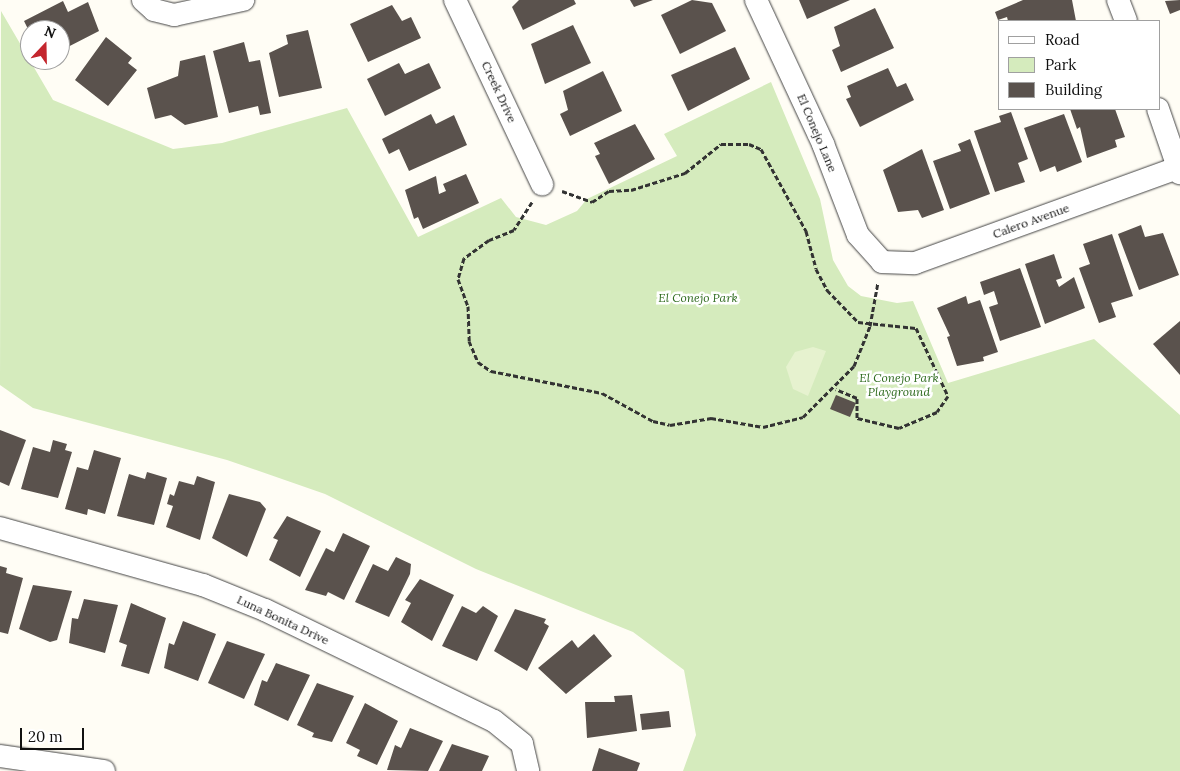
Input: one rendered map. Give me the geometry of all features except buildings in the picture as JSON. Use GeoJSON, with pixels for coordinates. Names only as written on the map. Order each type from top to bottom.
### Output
{"type":"FeatureCollection","features":[{"type":"Feature","properties":{"kind":"street"},"geometry":{"type":"LineString","coordinates":[[143,0],[154,10],[174,15],[243,0]]}},
{"type":"Feature","properties":{"kind":"street","name":"Creek Drive"},"geometry":{"type":"LineString","coordinates":[[455,0],[542,184]]}},
{"type":"Feature","properties":{"kind":"street","name":"El Conejo Lane"},"geometry":{"type":"LineString","coordinates":[[756,0],[820,136],[858,235],[882,262]]}},
{"type":"Feature","properties":{"kind":"street"},"geometry":{"type":"LineString","coordinates":[[1118,0],[1126,20]]}},
{"type":"Feature","properties":{"kind":"street"},"geometry":{"type":"LineString","coordinates":[[1158,110],[1179,171]]}},
{"type":"Feature","properties":{"kind":"street","name":"Calero Avenue"},"geometry":{"type":"LineString","coordinates":[[882,262],[915,264],[1179,171]]}},
{"type":"Feature","properties":{"kind":"street","name":"Luna Bonita Drive"},"geometry":{"type":"LineString","coordinates":[[0,528],[203,586],[265,610],[494,720],[522,744],[528,771]]}},
{"type":"Feature","properties":{"kind":"street"},"geometry":{"type":"LineString","coordinates":[[0,756],[104,771]]}},
{"type":"Feature","properties":{"kind":"path"},"geometry":{"type":"LineString","coordinates":[[836,388],[857,398],[857,418],[900,428],[916,424],[938,412],[948,396],[916,328],[870,326],[858,322],[827,290],[816,269],[806,231],[761,149],[749,144],[721,144],[685,173],[631,190],[609,191],[592,202],[542,184],[519,226],[464,258],[458,279],[468,306],[469,341],[478,362],[510,375],[580,391],[588,388],[670,425],[711,418],[763,428],[803,417],[836,388],[854,366],[870,326],[882,262]]}},
{"type":"Feature","properties":{"kind":"green space"},"geometry":{"type":"Polygon","coordinates":[[[1,11],[20,44],[20,70],[35,70],[53,100],[173,149],[222,143],[347,108],[418,237],[501,198],[516,217],[546,225],[577,211],[587,199],[677,156],[664,134],[771,82],[820,199],[833,260],[848,286],[861,296],[897,303],[913,301],[948,383],[1094,339],[1180,415],[1180,771],[683,771],[696,735],[684,670],[633,632],[476,569],[325,494],[227,460],[33,408],[0,385],[1,11]]]}},
{"type":"Feature","properties":{"kind":"green space"},"geometry":{"type":"Polygon","coordinates":[[[813,347],[826,351],[808,396],[793,389],[786,367],[795,352],[813,347]]]}},
{"type":"Feature","properties":{"kind":"park label","name":"El Conejo Park"},"geometry":{"type":"Point","coordinates":[698,298]}},
{"type":"Feature","properties":{"kind":"park label","name":"El Conejo Park Playground"},"geometry":{"type":"Point","coordinates":[899,385]}}]}
